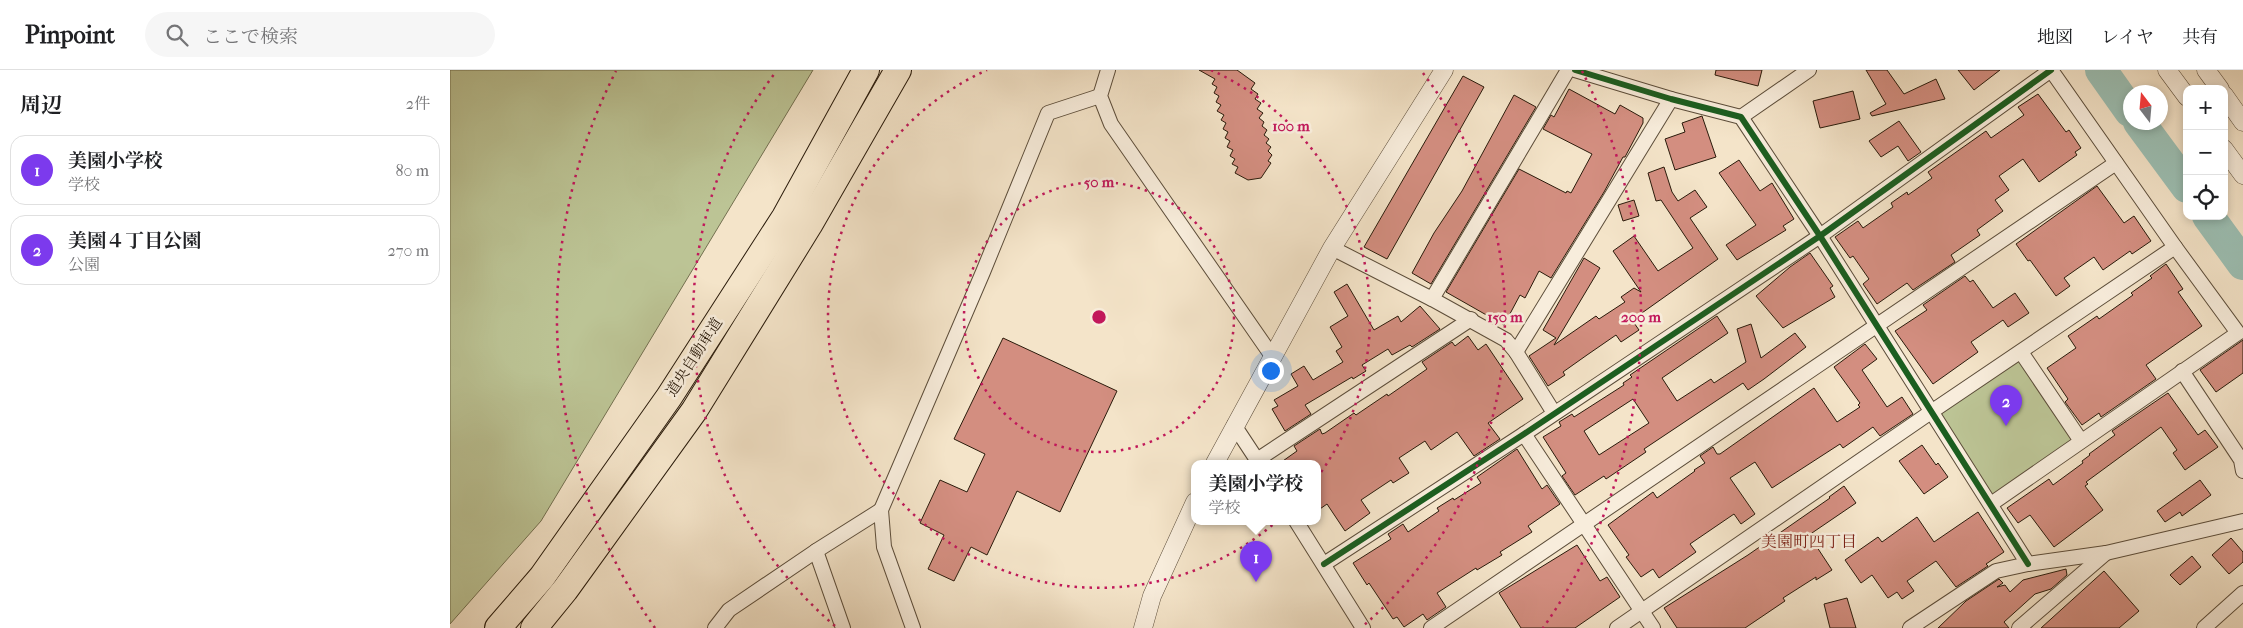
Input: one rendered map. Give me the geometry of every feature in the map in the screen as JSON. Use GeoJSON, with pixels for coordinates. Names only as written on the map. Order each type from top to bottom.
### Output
{"type":"FeatureCollection","features":[{"type":"Feature","properties":{"kind":"highway","name":"道央自動車道"},"geometry":{"type":"LineString","coordinates":[[498,628],[542,577],[669,397],[784,217],[866,70]]}},
{"type":"Feature","properties":{"kind":"highway","name":"道央自動車道"},"geometry":{"type":"LineString","coordinates":[[534,628],[565,590],[694,411],[809,225],[898,70]]}},
{"type":"Feature","properties":{"kind":"street"},"geometry":{"type":"LineString","coordinates":[[1108,70],[1100,96],[1111,124],[1272,356]]}},
{"type":"Feature","properties":{"kind":"street"},"geometry":{"type":"LineString","coordinates":[[1216,460],[1332,248],[1444,70]]}},
{"type":"Feature","properties":{"kind":"street"},"geometry":{"type":"LineString","coordinates":[[1432,299],[1568,70]]}},
{"type":"Feature","properties":{"kind":"street"},"geometry":{"type":"LineString","coordinates":[[1574,70],[1671,99],[1741,117],[1820,236],[2028,564]]}},
{"type":"Feature","properties":{"kind":"street"},"geometry":{"type":"LineString","coordinates":[[1741,117],[1809,70]]}},
{"type":"Feature","properties":{"kind":"street"},"geometry":{"type":"LineString","coordinates":[[1324,564],[1524,434],[1820,236],[2051,70],[2175,248],[2238,333],[1991,504]]}},
{"type":"Feature","properties":{"kind":"street"},"geometry":{"type":"LineString","coordinates":[[2167,70],[2183,92]]}},
{"type":"Feature","properties":{"kind":"street"},"geometry":{"type":"LineString","coordinates":[[2206,70],[2217,85]]}},
{"type":"Feature","properties":{"kind":"street"},"geometry":{"type":"LineString","coordinates":[[913,628],[884,547],[881,510],[984,272],[1048,113],[1100,96]]}},
{"type":"Feature","properties":{"kind":"street"},"geometry":{"type":"LineString","coordinates":[[1516,352],[1671,99]]}},
{"type":"Feature","properties":{"kind":"street"},"geometry":{"type":"LineString","coordinates":[[2228,101],[2243,122]]}},
{"type":"Feature","properties":{"kind":"street"},"geometry":{"type":"LineString","coordinates":[[2228,154],[2243,175]]}},
{"type":"Feature","properties":{"kind":"street"},"geometry":{"type":"LineString","coordinates":[[1431,628],[2116,163]]}},
{"type":"Feature","properties":{"kind":"street"},"geometry":{"type":"LineString","coordinates":[[1332,248],[1432,299],[1506,340],[1516,352],[1554,413]]}},
{"type":"Feature","properties":{"kind":"street"},"geometry":{"type":"LineString","coordinates":[[1617,628],[1931,412],[2175,248]]}},
{"type":"Feature","properties":{"kind":"street"},"geometry":{"type":"LineString","coordinates":[[1261,460],[1471,320]]}},
{"type":"Feature","properties":{"kind":"street"},"geometry":{"type":"LineString","coordinates":[[2020,352],[2080,441]]}},
{"type":"Feature","properties":{"kind":"street"},"geometry":{"type":"LineString","coordinates":[[2182,371],[2240,460],[2243,471]]}},
{"type":"Feature","properties":{"kind":"street"},"geometry":{"type":"LineString","coordinates":[[1234,425],[1257,460]]}},
{"type":"Feature","properties":{"kind":"street"},"geometry":{"type":"LineString","coordinates":[[1524,434],[1652,628]]}},
{"type":"Feature","properties":{"kind":"street"},"geometry":{"type":"LineString","coordinates":[[715,628],[728,610],[881,510]]}},
{"type":"Feature","properties":{"kind":"street"},"geometry":{"type":"LineString","coordinates":[[1143,628],[1152,596],[1191,511]]}},
{"type":"Feature","properties":{"kind":"street"},"geometry":{"type":"LineString","coordinates":[[1910,628],[1996,571],[2028,564],[2106,553],[2243,521]]}},
{"type":"Feature","properties":{"kind":"street"},"geometry":{"type":"LineString","coordinates":[[1299,525],[1363,628]]}},
{"type":"Feature","properties":{"kind":"street"},"geometry":{"type":"LineString","coordinates":[[816,551],[843,628]]}},
{"type":"Feature","properties":{"kind":"street"},"geometry":{"type":"LineString","coordinates":[[2019,628],[2106,553]]}},
{"type":"Feature","properties":{"kind":"street"},"geometry":{"type":"LineString","coordinates":[[2204,628],[2243,593]]}},
{"type":"Feature","properties":{"kind":"green space"},"geometry":{"type":"Polygon","coordinates":[[[450,70],[813,70],[541,521],[450,624],[450,70]]]}},
{"type":"Feature","properties":{"kind":"green space"},"geometry":{"type":"Polygon","coordinates":[[[2021,352],[2081,441],[1991,504],[1931,412],[2021,352]]]}},
{"type":"Feature","properties":{"kind":"building"},"geometry":{"type":"Polygon","coordinates":[[[1199,70],[1237,70],[1255,83],[1251,89],[1258,94],[1255,99],[1261,103],[1257,109],[1263,113],[1259,118],[1264,122],[1262,126],[1267,130],[1264,135],[1269,139],[1266,143],[1271,147],[1268,151],[1272,155],[1268,161],[1271,163],[1261,178],[1248,180],[1235,173],[1238,167],[1232,164],[1235,159],[1230,156],[1233,150],[1227,147],[1230,141],[1225,138],[1228,132],[1223,129],[1226,123],[1221,120],[1224,115],[1217,111],[1221,105],[1216,102],[1219,96],[1214,93],[1217,87],[1212,84],[1215,79],[1199,70]]]}},
{"type":"Feature","properties":{"kind":"building"},"geometry":{"type":"Polygon","coordinates":[[[1716,70],[1762,70],[1758,86],[1715,75],[1716,70]]]}},
{"type":"Feature","properties":{"kind":"building"},"geometry":{"type":"Polygon","coordinates":[[[1866,70],[1887,70],[1904,94],[1936,79],[1945,99],[1872,116],[1870,113],[1886,104],[1866,70]]]}},
{"type":"Feature","properties":{"kind":"building"},"geometry":{"type":"Polygon","coordinates":[[[1958,70],[2000,70],[1974,90],[1958,70]]]}},
{"type":"Feature","properties":{"kind":"building"},"geometry":{"type":"Polygon","coordinates":[[[1463,76],[1484,87],[1387,259],[1364,247],[1463,76]]]}},
{"type":"Feature","properties":{"kind":"building"},"geometry":{"type":"Polygon","coordinates":[[[1569,89],[1615,114],[1620,105],[1643,118],[1643,123],[1625,157],[1623,157],[1604,192],[1551,278],[1539,271],[1525,298],[1520,295],[1504,325],[1446,292],[1519,169],[1566,193],[1567,191],[1571,193],[1592,154],[1543,129],[1551,115],[1554,117],[1569,89]]]}},
{"type":"Feature","properties":{"kind":"building"},"geometry":{"type":"Polygon","coordinates":[[[1853,91],[1860,119],[1820,128],[1813,101],[1853,91]]]}},
{"type":"Feature","properties":{"kind":"building"},"geometry":{"type":"Polygon","coordinates":[[[2038,94],[2066,132],[2069,130],[2081,148],[2075,152],[2077,155],[2039,182],[2023,159],[1999,176],[2009,190],[1995,200],[2003,211],[1977,230],[1980,235],[1951,255],[1955,262],[1913,290],[1907,283],[1877,304],[1863,284],[1869,279],[1853,256],[1850,258],[1835,237],[1858,221],[1863,228],[1893,207],[1891,203],[1907,192],[1908,195],[1932,178],[1928,172],[1986,131],[1991,138],[2024,115],[2018,107],[2038,94]]]}},
{"type":"Feature","properties":{"kind":"building"},"geometry":{"type":"Polygon","coordinates":[[[1514,95],[1536,107],[1431,284],[1412,273],[1434,233],[1462,191],[1514,95]]]}},
{"type":"Feature","properties":{"kind":"building"},"geometry":{"type":"Polygon","coordinates":[[[1702,116],[1716,157],[1675,170],[1665,139],[1685,132],[1682,123],[1702,116]]]}},
{"type":"Feature","properties":{"kind":"building"},"geometry":{"type":"Polygon","coordinates":[[[1899,121],[1921,152],[1908,161],[1898,146],[1881,157],[1869,141],[1899,121]]]}},
{"type":"Feature","properties":{"kind":"building"},"geometry":{"type":"Polygon","coordinates":[[[1739,160],[1760,191],[1772,183],[1794,219],[1783,226],[1786,230],[1737,260],[1726,245],[1756,225],[1719,173],[1739,160]]]}},
{"type":"Feature","properties":{"kind":"building"},"geometry":{"type":"Polygon","coordinates":[[[1664,167],[1672,192],[1678,201],[1695,190],[1707,207],[1690,218],[1718,259],[1632,320],[1639,330],[1621,342],[1616,335],[1563,372],[1565,375],[1548,386],[1529,356],[1556,338],[1543,330],[1584,258],[1600,268],[1554,345],[1596,316],[1599,319],[1625,302],[1621,297],[1634,288],[1641,292],[1613,251],[1634,236],[1658,271],[1693,248],[1661,200],[1656,201],[1648,173],[1664,167]]]}},
{"type":"Feature","properties":{"kind":"building"},"geometry":{"type":"Polygon","coordinates":[[[2097,186],[2124,223],[2134,216],[2151,241],[2132,254],[2130,251],[2103,270],[2094,257],[2064,278],[2070,286],[2056,296],[2016,244],[2097,186]]]}},
{"type":"Feature","properties":{"kind":"building"},"geometry":{"type":"Polygon","coordinates":[[[1634,200],[1639,216],[1623,221],[1618,205],[1634,200]]]}},
{"type":"Feature","properties":{"kind":"building"},"geometry":{"type":"Polygon","coordinates":[[[1810,253],[1833,286],[1830,288],[1835,297],[1783,328],[1756,296],[1790,267],[1810,253]]]}},
{"type":"Feature","properties":{"kind":"building"},"geometry":{"type":"Polygon","coordinates":[[[2166,264],[2183,289],[2178,292],[2202,326],[2146,365],[2156,379],[2101,417],[2099,413],[2082,425],[2065,402],[2068,399],[2047,368],[2076,348],[2068,336],[2097,316],[2099,319],[2133,295],[2131,293],[2152,278],[2150,276],[2166,264]]]}},
{"type":"Feature","properties":{"kind":"building"},"geometry":{"type":"Polygon","coordinates":[[[1965,276],[1970,282],[1973,280],[1993,308],[2015,293],[2029,313],[2008,327],[2003,320],[1971,342],[1978,352],[1933,384],[1895,331],[1927,310],[1923,305],[1965,276]]]}},
{"type":"Feature","properties":{"kind":"building"},"geometry":{"type":"Polygon","coordinates":[[[1347,284],[1374,330],[1398,316],[1401,322],[1420,306],[1440,329],[1412,347],[1410,345],[1392,355],[1388,349],[1362,365],[1366,371],[1353,379],[1352,377],[1305,405],[1311,414],[1285,431],[1272,409],[1278,406],[1274,400],[1298,386],[1291,374],[1304,366],[1313,380],[1343,362],[1336,351],[1342,347],[1330,327],[1348,316],[1334,292],[1347,284]]]}},
{"type":"Feature","properties":{"kind":"building"},"geometry":{"type":"Polygon","coordinates":[[[1717,316],[1728,333],[1662,378],[1677,401],[1711,379],[1714,383],[1746,362],[1737,329],[1751,324],[1761,358],[1795,333],[1806,347],[1748,390],[1743,383],[1644,449],[1646,452],[1606,479],[1604,476],[1575,495],[1562,476],[1566,473],[1543,437],[1561,426],[1559,422],[1572,414],[1574,417],[1624,385],[1623,383],[1632,377],[1630,375],[1717,316]],[[1633,399],[1584,431],[1599,455],[1649,423],[1633,399]]]}},
{"type":"Feature","properties":{"kind":"building"},"geometry":{"type":"Polygon","coordinates":[[[1468,336],[1478,350],[1486,344],[1523,399],[1488,423],[1500,439],[1474,456],[1457,432],[1431,450],[1425,441],[1399,458],[1409,473],[1393,483],[1391,480],[1361,500],[1370,513],[1345,531],[1327,504],[1321,508],[1321,460],[1284,460],[1297,451],[1294,446],[1320,429],[1322,434],[1325,433],[1354,413],[1356,415],[1387,394],[1388,396],[1427,369],[1422,362],[1452,342],[1455,346],[1468,336]]]}},
{"type":"Feature","properties":{"kind":"building"},"geometry":{"type":"Polygon","coordinates":[[[1003,338],[1117,391],[1060,512],[1017,491],[987,555],[971,547],[954,581],[928,569],[944,535],[920,523],[940,480],[967,492],[985,454],[954,439],[1003,338]]]}},
{"type":"Feature","properties":{"kind":"building"},"geometry":{"type":"Polygon","coordinates":[[[2243,340],[2243,373],[2216,392],[2200,370],[2243,340]]]}},
{"type":"Feature","properties":{"kind":"building"},"geometry":{"type":"Polygon","coordinates":[[[1865,344],[1877,359],[1862,370],[1887,407],[1902,397],[1913,414],[1880,436],[1873,427],[1843,448],[1840,444],[1772,488],[1755,462],[1730,478],[1755,514],[1741,524],[1734,514],[1690,544],[1696,552],[1659,578],[1653,569],[1641,577],[1626,557],[1629,555],[1608,525],[1653,492],[1657,498],[1695,471],[1705,463],[1700,456],[1713,447],[1717,454],[1720,454],[1814,388],[1837,422],[1860,407],[1858,405],[1860,403],[1834,367],[1865,344]]]}},
{"type":"Feature","properties":{"kind":"building"},"geometry":{"type":"Polygon","coordinates":[[[2168,393],[2198,435],[2205,430],[2218,447],[2185,470],[2173,453],[2177,450],[2161,427],[2086,482],[2088,484],[2085,486],[2103,510],[2054,547],[2030,515],[2018,523],[2007,508],[2049,479],[2053,485],[2083,463],[2082,461],[2089,454],[2115,435],[2112,431],[2168,393]]]}},
{"type":"Feature","properties":{"kind":"building"},"geometry":{"type":"Polygon","coordinates":[[[1922,445],[1936,465],[1938,463],[1948,477],[1924,494],[1899,461],[1922,445]]]}},
{"type":"Feature","properties":{"kind":"building"},"geometry":{"type":"Polygon","coordinates":[[[1517,449],[1542,489],[1547,485],[1560,504],[1528,526],[1532,532],[1500,552],[1502,555],[1477,570],[1476,568],[1437,593],[1446,607],[1427,620],[1423,614],[1404,627],[1397,617],[1393,619],[1353,563],[1391,539],[1388,534],[1403,524],[1408,532],[1439,511],[1437,508],[1481,483],[1477,477],[1517,449]]]}},
{"type":"Feature","properties":{"kind":"building"},"geometry":{"type":"Polygon","coordinates":[[[2200,480],[2211,495],[2182,516],[2180,512],[2165,522],[2157,511],[2200,480]]]}},
{"type":"Feature","properties":{"kind":"building"},"geometry":{"type":"Polygon","coordinates":[[[1844,486],[1856,503],[1809,535],[1832,570],[1816,580],[1816,577],[1783,598],[1785,601],[1745,628],[1677,628],[1664,608],[1748,555],[1830,498],[1844,486]]]}},
{"type":"Feature","properties":{"kind":"building"},"geometry":{"type":"Polygon","coordinates":[[[1978,512],[2004,552],[1986,564],[1988,566],[1956,587],[1936,561],[1907,581],[1914,591],[1902,599],[1897,592],[1888,598],[1872,575],[1861,583],[1845,560],[1878,537],[1882,542],[1917,517],[1934,542],[1978,512]]]}},
{"type":"Feature","properties":{"kind":"building"},"geometry":{"type":"Polygon","coordinates":[[[2231,538],[2243,552],[2243,562],[2229,574],[2212,555],[2231,538]]]}},
{"type":"Feature","properties":{"kind":"building"},"geometry":{"type":"Polygon","coordinates":[[[1577,545],[1600,581],[1607,577],[1620,597],[1575,628],[1521,628],[1499,593],[1577,545]]]}},
{"type":"Feature","properties":{"kind":"building"},"geometry":{"type":"Polygon","coordinates":[[[2192,556],[2201,567],[2180,585],[2170,575],[2192,556]]]}},
{"type":"Feature","properties":{"kind":"building"},"geometry":{"type":"Polygon","coordinates":[[[2066,569],[2067,575],[2051,589],[2035,594],[2004,622],[2009,628],[1938,628],[1966,601],[1999,579],[2003,583],[1997,587],[2005,585],[2010,592],[2023,580],[2066,569]]]}},
{"type":"Feature","properties":{"kind":"building"},"geometry":{"type":"Polygon","coordinates":[[[2104,571],[2139,611],[2119,628],[2041,628],[2104,571]]]}},
{"type":"Feature","properties":{"kind":"building"},"geometry":{"type":"Polygon","coordinates":[[[1847,598],[1856,628],[1830,628],[1824,604],[1847,598]]]}},
{"type":"Feature","properties":{"kind":"waterway"},"geometry":{"type":"LineString","coordinates":[[2101,70],[2123,101]]}},
{"type":"Feature","properties":{"kind":"waterway"},"geometry":{"type":"LineString","coordinates":[[2145,130],[2183,182]]}},
{"type":"Feature","properties":{"kind":"waterway"},"geometry":{"type":"LineString","coordinates":[[2211,220],[2243,264]]}},
{"type":"Feature","properties":{"kind":"cycle path"},"geometry":{"type":"LineString","coordinates":[[1575,70],[1671,99],[1741,117],[1820,236],[2028,564]]}},
{"type":"Feature","properties":{"kind":"cycle path"},"geometry":{"type":"LineString","coordinates":[[1324,564],[1524,434],[1820,236],[2051,70]]}},
{"type":"Feature","properties":{"kind":"place","name":"美園４丁目公園"},"geometry":{"type":"Point","coordinates":[2006,426]}},
{"type":"Feature","properties":{"kind":"place","name":"美園小学校"},"geometry":{"type":"Point","coordinates":[1256,582]}},
{"type":"Feature","properties":{"kind":"district","name":"美園町四丁目"},"geometry":{"type":"Point","coordinates":[1809,541]}}]}
